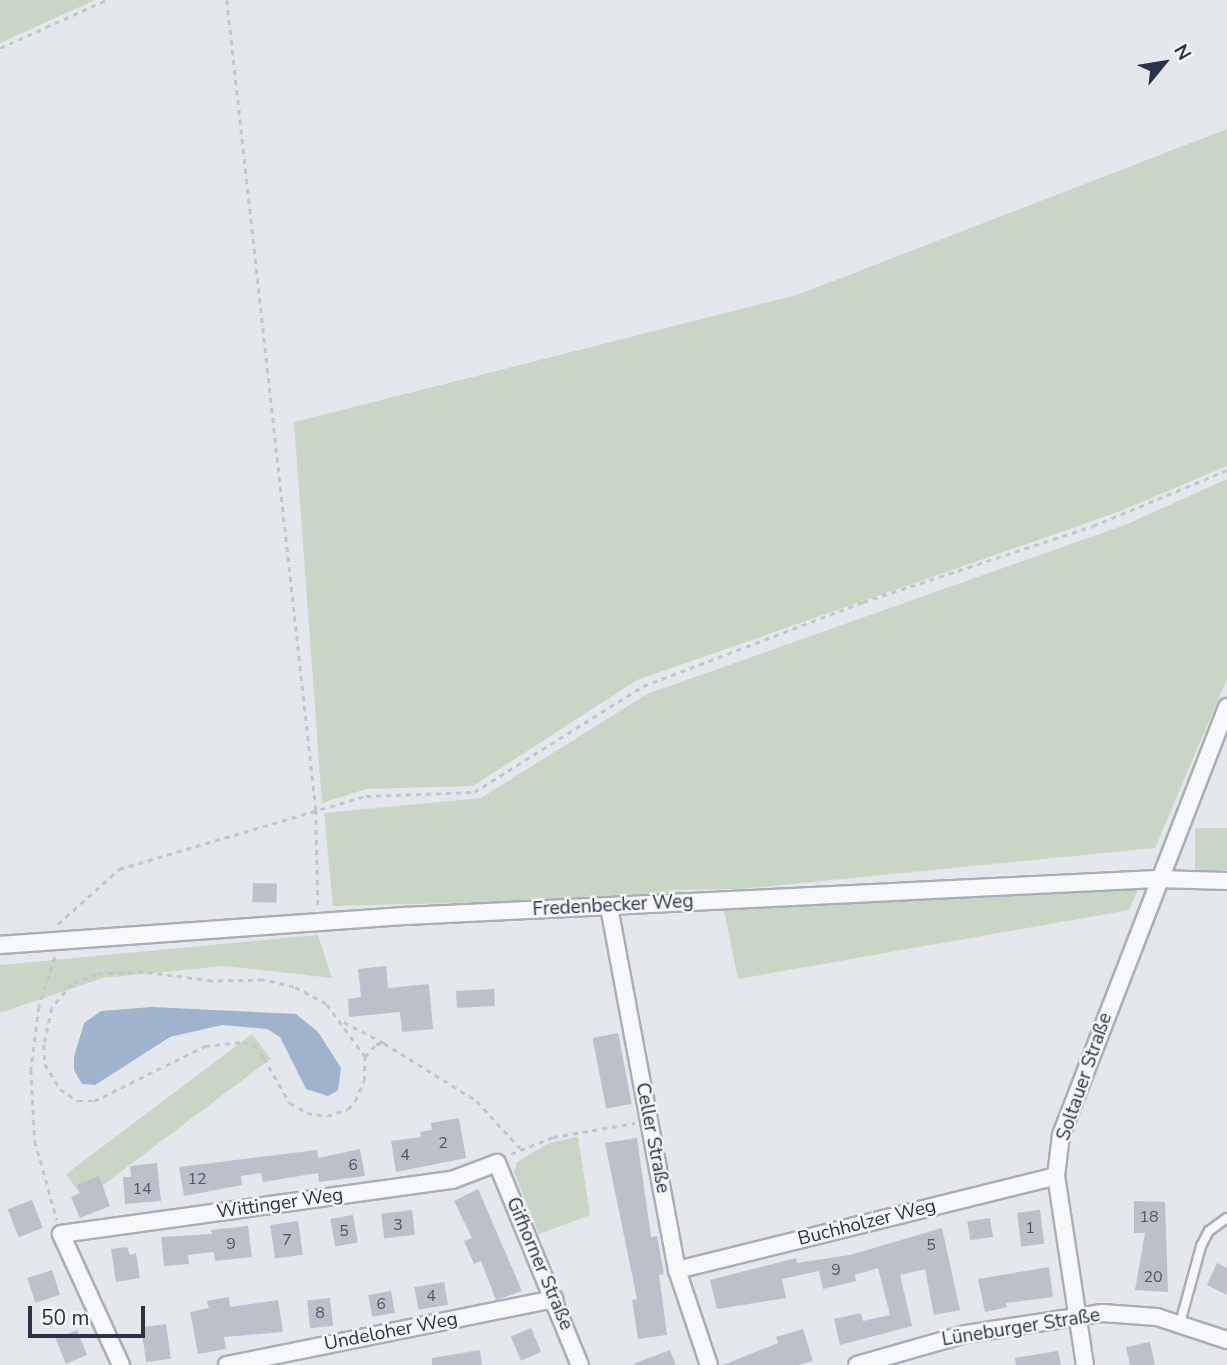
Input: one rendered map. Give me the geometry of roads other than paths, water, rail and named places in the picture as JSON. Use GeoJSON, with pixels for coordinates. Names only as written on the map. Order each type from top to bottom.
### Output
{"type":"FeatureCollection","features":[{"type":"Feature","properties":{"kind":"street","name":"Soltauer Straße"},"geometry":{"type":"LineString","coordinates":[[1085,1365],[1056,1176],[1061,1135],[1157,879],[1227,707]]}},
{"type":"Feature","properties":{"kind":"street","name":"Fredenbecker Weg"},"geometry":{"type":"LineString","coordinates":[[0,945],[318,922],[1157,879],[1227,881]]}},
{"type":"Feature","properties":{"kind":"street","name":"Celler Straße"},"geometry":{"type":"LineString","coordinates":[[609,907],[677,1270],[709,1365]]}},
{"type":"Feature","properties":{"kind":"street","name":"Wittinger Weg"},"geometry":{"type":"LineString","coordinates":[[121,1365],[61,1234],[452,1180],[497,1163]]}},
{"type":"Feature","properties":{"kind":"street","name":"Gifhorner Straße"},"geometry":{"type":"LineString","coordinates":[[497,1163],[580,1365]]}},
{"type":"Feature","properties":{"kind":"street","name":"Buchholzer Weg"},"geometry":{"type":"LineString","coordinates":[[677,1270],[1056,1176]]}},
{"type":"Feature","properties":{"kind":"street","name":"Undeloher Weg"},"geometry":{"type":"LineString","coordinates":[[227,1365],[554,1299]]}},
{"type":"Feature","properties":{"kind":"street","name":"Lüneburger Straße"},"geometry":{"type":"LineString","coordinates":[[857,1365],[966,1334],[1079,1316],[1117,1313],[1180,1323],[1227,1340]]}},
{"type":"Feature","properties":{"kind":"lane"},"geometry":{"type":"LineString","coordinates":[[1180,1323],[1201,1247],[1209,1231],[1227,1218]]}},
{"type":"Feature","properties":{"kind":"water"},"geometry":{"type":"Polygon","coordinates":[[[152,1007],[296,1014],[318,1032],[341,1068],[338,1090],[328,1096],[306,1089],[280,1037],[267,1029],[222,1025],[170,1037],[95,1085],[82,1084],[74,1070],[74,1057],[84,1023],[101,1011],[152,1007]]]}}]}
